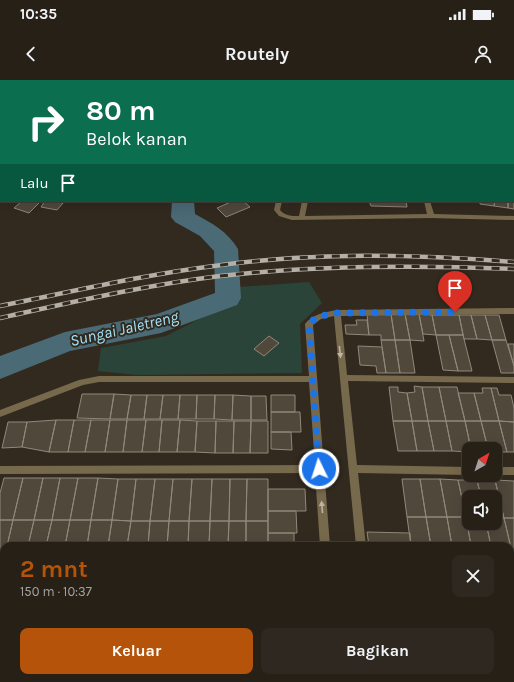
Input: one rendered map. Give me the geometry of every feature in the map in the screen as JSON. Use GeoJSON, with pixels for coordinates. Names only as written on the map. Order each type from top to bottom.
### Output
{"type":"FeatureCollection","features":[{"type":"Feature","properties":{"kind":"street"},"geometry":{"type":"LineString","coordinates":[[279,202],[277,210],[281,215],[292,218],[431,216],[514,218]]}},
{"type":"Feature","properties":{"kind":"street"},"geometry":{"type":"LineString","coordinates":[[302,217],[305,202]]}},
{"type":"Feature","properties":{"kind":"street"},"geometry":{"type":"LineString","coordinates":[[428,202],[431,216]]}},
{"type":"Feature","properties":{"kind":"street"},"geometry":{"type":"LineString","coordinates":[[325,542],[309,324],[318,317],[337,313],[514,311]]}},
{"type":"Feature","properties":{"kind":"street"},"geometry":{"type":"LineString","coordinates":[[337,313],[361,542]]}},
{"type":"Feature","properties":{"kind":"street"},"geometry":{"type":"LineString","coordinates":[[343,378],[514,380]]}},
{"type":"Feature","properties":{"kind":"street"},"geometry":{"type":"LineString","coordinates":[[0,414],[82,382],[99,379],[313,379]]}},
{"type":"Feature","properties":{"kind":"street"},"geometry":{"type":"LineString","coordinates":[[0,470],[319,469]]}},
{"type":"Feature","properties":{"kind":"street"},"geometry":{"type":"LineString","coordinates":[[352,469],[462,471]]}},
{"type":"Feature","properties":{"kind":"street"},"geometry":{"type":"LineString","coordinates":[[502,471],[514,471]]}},
{"type":"Feature","properties":{"kind":"green space"},"geometry":{"type":"Polygon","coordinates":[[[309,282],[322,303],[300,324],[302,373],[137,375],[98,371],[101,348],[166,336],[231,303],[239,287],[309,282]]]}},
{"type":"Feature","properties":{"kind":"building"},"geometry":{"type":"Polygon","coordinates":[[[21,202],[40,202],[29,213],[14,208],[21,202]]]}},
{"type":"Feature","properties":{"kind":"building"},"geometry":{"type":"Polygon","coordinates":[[[44,202],[63,203],[57,210],[41,207],[44,202]]]}},
{"type":"Feature","properties":{"kind":"building"},"geometry":{"type":"Polygon","coordinates":[[[231,202],[244,202],[250,207],[226,217],[217,208],[231,202]]]}},
{"type":"Feature","properties":{"kind":"building"},"geometry":{"type":"Polygon","coordinates":[[[369,202],[406,202],[407,207],[371,206],[369,202]]]}},
{"type":"Feature","properties":{"kind":"building"},"geometry":{"type":"Polygon","coordinates":[[[480,202],[495,202],[494,206],[480,204],[480,202]]]}},
{"type":"Feature","properties":{"kind":"building"},"geometry":{"type":"Polygon","coordinates":[[[495,202],[508,202],[508,208],[494,206],[495,202]]]}},
{"type":"Feature","properties":{"kind":"building"},"geometry":{"type":"Polygon","coordinates":[[[508,202],[514,202],[514,209],[508,208],[508,202]]]}},
{"type":"Feature","properties":{"kind":"building"},"geometry":{"type":"Polygon","coordinates":[[[367,314],[391,314],[395,340],[381,340],[381,335],[369,335],[367,314]]]}},
{"type":"Feature","properties":{"kind":"building"},"geometry":{"type":"Polygon","coordinates":[[[391,314],[405,314],[410,340],[395,340],[391,314]]]}},
{"type":"Feature","properties":{"kind":"building"},"geometry":{"type":"Polygon","coordinates":[[[405,314],[419,314],[424,341],[410,340],[405,314]]]}},
{"type":"Feature","properties":{"kind":"building"},"geometry":{"type":"Polygon","coordinates":[[[419,314],[432,315],[436,335],[423,334],[419,314]]]}},
{"type":"Feature","properties":{"kind":"building"},"geometry":{"type":"Polygon","coordinates":[[[432,315],[459,315],[463,335],[436,335],[432,315]]]}},
{"type":"Feature","properties":{"kind":"building"},"geometry":{"type":"Polygon","coordinates":[[[459,315],[471,315],[477,339],[464,339],[459,315]]]}},
{"type":"Feature","properties":{"kind":"building"},"geometry":{"type":"Polygon","coordinates":[[[471,315],[485,315],[492,340],[477,339],[471,315]]]}},
{"type":"Feature","properties":{"kind":"building"},"geometry":{"type":"Polygon","coordinates":[[[485,315],[499,315],[506,340],[492,340],[485,315]]]}},
{"type":"Feature","properties":{"kind":"building"},"geometry":{"type":"Polygon","coordinates":[[[356,320],[367,320],[369,335],[346,334],[345,325],[357,325],[356,320]]]}},
{"type":"Feature","properties":{"kind":"building"},"geometry":{"type":"Polygon","coordinates":[[[436,335],[449,335],[458,371],[443,370],[436,335]]]}},
{"type":"Feature","properties":{"kind":"building"},"geometry":{"type":"Polygon","coordinates":[[[449,335],[463,335],[472,371],[458,371],[449,335]]]}},
{"type":"Feature","properties":{"kind":"building"},"geometry":{"type":"Polygon","coordinates":[[[269,336],[279,343],[264,356],[254,349],[269,336]]]}},
{"type":"Feature","properties":{"kind":"building"},"geometry":{"type":"Polygon","coordinates":[[[381,340],[395,340],[400,373],[386,373],[381,340]]]}},
{"type":"Feature","properties":{"kind":"building"},"geometry":{"type":"Polygon","coordinates":[[[395,340],[410,340],[415,373],[400,373],[395,340]]]}},
{"type":"Feature","properties":{"kind":"building"},"geometry":{"type":"Polygon","coordinates":[[[492,340],[506,340],[514,366],[514,373],[501,373],[492,340]]]}},
{"type":"Feature","properties":{"kind":"building"},"geometry":{"type":"Polygon","coordinates":[[[508,344],[514,344],[514,366],[508,344]]]}},
{"type":"Feature","properties":{"kind":"building"},"geometry":{"type":"Polygon","coordinates":[[[358,346],[382,347],[386,373],[377,373],[376,366],[360,365],[358,346]]]}},
{"type":"Feature","properties":{"kind":"building"},"geometry":{"type":"Polygon","coordinates":[[[414,386],[422,387],[428,421],[412,421],[407,393],[415,392],[414,386]]]}},
{"type":"Feature","properties":{"kind":"building"},"geometry":{"type":"Polygon","coordinates":[[[389,387],[398,387],[398,392],[407,393],[412,421],[393,421],[389,387]]]}},
{"type":"Feature","properties":{"kind":"building"},"geometry":{"type":"Polygon","coordinates":[[[422,387],[439,387],[446,421],[428,421],[422,387]]]}},
{"type":"Feature","properties":{"kind":"building"},"geometry":{"type":"Polygon","coordinates":[[[439,387],[457,387],[465,421],[446,421],[439,387]]]}},
{"type":"Feature","properties":{"kind":"building"},"geometry":{"type":"Polygon","coordinates":[[[482,388],[491,388],[499,421],[481,421],[474,393],[483,393],[482,388]]]}},
{"type":"Feature","properties":{"kind":"building"},"geometry":{"type":"Polygon","coordinates":[[[491,388],[497,388],[499,395],[511,395],[514,408],[514,422],[499,421],[491,388]]]}},
{"type":"Feature","properties":{"kind":"building"},"geometry":{"type":"Polygon","coordinates":[[[458,393],[474,393],[481,421],[465,421],[458,393]]]}},
{"type":"Feature","properties":{"kind":"building"},"geometry":{"type":"Polygon","coordinates":[[[82,394],[114,394],[110,419],[77,418],[82,394]]]}},
{"type":"Feature","properties":{"kind":"building"},"geometry":{"type":"Polygon","coordinates":[[[114,394],[131,395],[127,419],[110,419],[114,394]]]}},
{"type":"Feature","properties":{"kind":"building"},"geometry":{"type":"Polygon","coordinates":[[[131,395],[147,395],[144,419],[127,419],[131,395]]]}},
{"type":"Feature","properties":{"kind":"building"},"geometry":{"type":"Polygon","coordinates":[[[147,395],[163,395],[160,419],[144,419],[147,395]]]}},
{"type":"Feature","properties":{"kind":"building"},"geometry":{"type":"Polygon","coordinates":[[[163,395],[180,395],[178,419],[160,419],[163,395]]]}},
{"type":"Feature","properties":{"kind":"building"},"geometry":{"type":"Polygon","coordinates":[[[180,395],[197,395],[196,419],[178,419],[180,395]]]}},
{"type":"Feature","properties":{"kind":"building"},"geometry":{"type":"Polygon","coordinates":[[[197,395],[215,395],[214,419],[196,419],[197,395]]]}},
{"type":"Feature","properties":{"kind":"building"},"geometry":{"type":"Polygon","coordinates":[[[215,395],[233,395],[232,420],[214,419],[215,395]]]}},
{"type":"Feature","properties":{"kind":"building"},"geometry":{"type":"Polygon","coordinates":[[[233,395],[251,396],[251,420],[232,420],[233,395]]]}},
{"type":"Feature","properties":{"kind":"building"},"geometry":{"type":"Polygon","coordinates":[[[271,395],[295,395],[295,412],[271,412],[271,395]]]}},
{"type":"Feature","properties":{"kind":"building"},"geometry":{"type":"Polygon","coordinates":[[[251,396],[266,396],[267,420],[251,420],[251,396]]]}},
{"type":"Feature","properties":{"kind":"building"},"geometry":{"type":"Polygon","coordinates":[[[271,412],[300,412],[301,432],[271,432],[271,412]]]}},
{"type":"Feature","properties":{"kind":"building"},"geometry":{"type":"Polygon","coordinates":[[[56,420],[74,420],[68,452],[49,452],[56,420]]]}},
{"type":"Feature","properties":{"kind":"building"},"geometry":{"type":"Polygon","coordinates":[[[56,420],[49,452],[22,447],[27,422],[56,420]]]}},
{"type":"Feature","properties":{"kind":"building"},"geometry":{"type":"Polygon","coordinates":[[[74,420],[91,420],[85,452],[68,452],[74,420]]]}},
{"type":"Feature","properties":{"kind":"building"},"geometry":{"type":"Polygon","coordinates":[[[91,420],[110,420],[105,452],[85,452],[91,420]]]}},
{"type":"Feature","properties":{"kind":"building"},"geometry":{"type":"Polygon","coordinates":[[[110,420],[127,420],[123,452],[105,452],[110,420]]]}},
{"type":"Feature","properties":{"kind":"building"},"geometry":{"type":"Polygon","coordinates":[[[127,420],[146,420],[142,452],[123,452],[127,420]]]}},
{"type":"Feature","properties":{"kind":"building"},"geometry":{"type":"Polygon","coordinates":[[[146,420],[162,420],[159,452],[142,452],[146,420]]]}},
{"type":"Feature","properties":{"kind":"building"},"geometry":{"type":"Polygon","coordinates":[[[162,420],[180,420],[177,452],[159,452],[162,420]]]}},
{"type":"Feature","properties":{"kind":"building"},"geometry":{"type":"Polygon","coordinates":[[[180,420],[197,421],[195,452],[177,452],[180,420]]]}},
{"type":"Feature","properties":{"kind":"building"},"geometry":{"type":"Polygon","coordinates":[[[197,421],[216,421],[215,453],[195,452],[197,421]]]}},
{"type":"Feature","properties":{"kind":"building"},"geometry":{"type":"Polygon","coordinates":[[[216,421],[234,421],[233,453],[215,453],[216,421]]]}},
{"type":"Feature","properties":{"kind":"building"},"geometry":{"type":"Polygon","coordinates":[[[234,421],[251,421],[250,453],[233,453],[234,421]]]}},
{"type":"Feature","properties":{"kind":"building"},"geometry":{"type":"Polygon","coordinates":[[[251,421],[268,421],[268,453],[250,453],[251,421]]]}},
{"type":"Feature","properties":{"kind":"building"},"geometry":{"type":"Polygon","coordinates":[[[393,421],[412,421],[417,451],[398,451],[393,421]]]}},
{"type":"Feature","properties":{"kind":"building"},"geometry":{"type":"Polygon","coordinates":[[[412,421],[428,421],[434,451],[417,451],[412,421]]]}},
{"type":"Feature","properties":{"kind":"building"},"geometry":{"type":"Polygon","coordinates":[[[428,421],[446,421],[452,451],[434,451],[428,421]]]}},
{"type":"Feature","properties":{"kind":"building"},"geometry":{"type":"Polygon","coordinates":[[[446,421],[465,421],[470,442],[462,442],[462,452],[452,451],[446,421]]]}},
{"type":"Feature","properties":{"kind":"building"},"geometry":{"type":"Polygon","coordinates":[[[465,421],[481,421],[486,442],[470,442],[465,421]]]}},
{"type":"Feature","properties":{"kind":"building"},"geometry":{"type":"Polygon","coordinates":[[[481,421],[499,421],[507,452],[502,452],[502,442],[486,442],[481,421]]]}},
{"type":"Feature","properties":{"kind":"building"},"geometry":{"type":"Polygon","coordinates":[[[499,421],[514,422],[514,452],[507,452],[499,421]]]}},
{"type":"Feature","properties":{"kind":"building"},"geometry":{"type":"Polygon","coordinates":[[[8,422],[27,422],[22,447],[2,448],[8,422]]]}},
{"type":"Feature","properties":{"kind":"building"},"geometry":{"type":"Polygon","coordinates":[[[271,432],[291,432],[292,450],[271,449],[271,432]]]}},
{"type":"Feature","properties":{"kind":"building"},"geometry":{"type":"Polygon","coordinates":[[[4,478],[23,478],[13,520],[0,520],[0,493],[4,478]]]}},
{"type":"Feature","properties":{"kind":"building"},"geometry":{"type":"Polygon","coordinates":[[[23,478],[43,478],[34,520],[13,520],[23,478]]]}},
{"type":"Feature","properties":{"kind":"building"},"geometry":{"type":"Polygon","coordinates":[[[43,478],[60,478],[52,520],[34,520],[43,478]]]}},
{"type":"Feature","properties":{"kind":"building"},"geometry":{"type":"Polygon","coordinates":[[[60,478],[78,478],[70,520],[52,520],[60,478]]]}},
{"type":"Feature","properties":{"kind":"building"},"geometry":{"type":"Polygon","coordinates":[[[78,478],[98,478],[91,520],[70,520],[78,478]]]}},
{"type":"Feature","properties":{"kind":"building"},"geometry":{"type":"Polygon","coordinates":[[[98,478],[118,479],[112,520],[91,520],[98,478]]]}},
{"type":"Feature","properties":{"kind":"building"},"geometry":{"type":"Polygon","coordinates":[[[118,479],[136,479],[131,521],[112,520],[118,479]]]}},
{"type":"Feature","properties":{"kind":"building"},"geometry":{"type":"Polygon","coordinates":[[[136,479],[155,479],[150,521],[131,521],[136,479]]]}},
{"type":"Feature","properties":{"kind":"building"},"geometry":{"type":"Polygon","coordinates":[[[155,479],[173,479],[169,521],[150,521],[155,479]]]}},
{"type":"Feature","properties":{"kind":"building"},"geometry":{"type":"Polygon","coordinates":[[[173,479],[192,479],[189,521],[169,521],[173,479]]]}},
{"type":"Feature","properties":{"kind":"building"},"geometry":{"type":"Polygon","coordinates":[[[192,479],[212,479],[210,521],[189,521],[192,479]]]}},
{"type":"Feature","properties":{"kind":"building"},"geometry":{"type":"Polygon","coordinates":[[[212,479],[230,479],[229,521],[210,521],[212,479]]]}},
{"type":"Feature","properties":{"kind":"building"},"geometry":{"type":"Polygon","coordinates":[[[230,479],[247,479],[246,521],[229,521],[230,479]]]}},
{"type":"Feature","properties":{"kind":"building"},"geometry":{"type":"Polygon","coordinates":[[[247,479],[268,479],[268,521],[246,521],[247,479]]]}},
{"type":"Feature","properties":{"kind":"building"},"geometry":{"type":"Polygon","coordinates":[[[402,479],[420,479],[426,517],[407,517],[402,479]]]}},
{"type":"Feature","properties":{"kind":"building"},"geometry":{"type":"Polygon","coordinates":[[[420,479],[440,479],[447,517],[426,517],[420,479]]]}},
{"type":"Feature","properties":{"kind":"building"},"geometry":{"type":"Polygon","coordinates":[[[440,479],[458,480],[462,498],[462,517],[447,517],[440,479]]]}},
{"type":"Feature","properties":{"kind":"building"},"geometry":{"type":"Polygon","coordinates":[[[458,480],[462,480],[462,482],[477,482],[479,490],[462,490],[462,498],[458,480]]]}},
{"type":"Feature","properties":{"kind":"building"},"geometry":{"type":"Polygon","coordinates":[[[502,480],[514,481],[514,518],[504,518],[502,510],[502,490],[497,490],[495,482],[502,482],[502,480]]]}},
{"type":"Feature","properties":{"kind":"building"},"geometry":{"type":"Polygon","coordinates":[[[477,482],[495,482],[497,490],[479,490],[477,482]]]}},
{"type":"Feature","properties":{"kind":"building"},"geometry":{"type":"Polygon","coordinates":[[[268,489],[305,489],[306,511],[268,511],[268,489]]]}},
{"type":"Feature","properties":{"kind":"building"},"geometry":{"type":"Polygon","coordinates":[[[268,511],[296,511],[297,533],[268,533],[268,511]]]}},
{"type":"Feature","properties":{"kind":"building"},"geometry":{"type":"Polygon","coordinates":[[[407,517],[426,517],[430,542],[410,542],[407,517]]]}},
{"type":"Feature","properties":{"kind":"building"},"geometry":{"type":"Polygon","coordinates":[[[426,517],[447,517],[451,542],[430,542],[426,517]]]}},
{"type":"Feature","properties":{"kind":"building"},"geometry":{"type":"Polygon","coordinates":[[[447,517],[462,517],[462,530],[468,530],[470,542],[451,542],[447,517]]]}},
{"type":"Feature","properties":{"kind":"building"},"geometry":{"type":"Polygon","coordinates":[[[502,518],[504,518],[509,542],[490,542],[488,530],[502,530],[502,518]]]}},
{"type":"Feature","properties":{"kind":"building"},"geometry":{"type":"Polygon","coordinates":[[[504,518],[514,518],[514,542],[510,542],[504,518]]]}},
{"type":"Feature","properties":{"kind":"building"},"geometry":{"type":"Polygon","coordinates":[[[0,520],[13,520],[8,542],[0,542],[0,520]]]}},
{"type":"Feature","properties":{"kind":"building"},"geometry":{"type":"Polygon","coordinates":[[[13,520],[34,520],[29,542],[8,542],[13,520]]]}},
{"type":"Feature","properties":{"kind":"building"},"geometry":{"type":"Polygon","coordinates":[[[34,520],[52,520],[47,542],[29,542],[34,520]]]}},
{"type":"Feature","properties":{"kind":"building"},"geometry":{"type":"Polygon","coordinates":[[[52,520],[70,520],[66,542],[47,542],[52,520]]]}},
{"type":"Feature","properties":{"kind":"building"},"geometry":{"type":"Polygon","coordinates":[[[70,520],[91,520],[88,542],[66,542],[70,520]]]}},
{"type":"Feature","properties":{"kind":"building"},"geometry":{"type":"Polygon","coordinates":[[[91,520],[112,520],[109,542],[88,542],[91,520]]]}},
{"type":"Feature","properties":{"kind":"building"},"geometry":{"type":"Polygon","coordinates":[[[112,520],[131,521],[128,542],[109,542],[112,520]]]}},
{"type":"Feature","properties":{"kind":"building"},"geometry":{"type":"Polygon","coordinates":[[[131,521],[150,521],[148,542],[128,542],[131,521]]]}},
{"type":"Feature","properties":{"kind":"building"},"geometry":{"type":"Polygon","coordinates":[[[150,521],[169,521],[167,542],[148,542],[150,521]]]}},
{"type":"Feature","properties":{"kind":"building"},"geometry":{"type":"Polygon","coordinates":[[[169,521],[189,521],[188,542],[167,542],[169,521]]]}},
{"type":"Feature","properties":{"kind":"building"},"geometry":{"type":"Polygon","coordinates":[[[189,521],[210,521],[209,542],[188,542],[189,521]]]}},
{"type":"Feature","properties":{"kind":"building"},"geometry":{"type":"Polygon","coordinates":[[[210,521],[229,521],[228,542],[209,542],[210,521]]]}},
{"type":"Feature","properties":{"kind":"building"},"geometry":{"type":"Polygon","coordinates":[[[229,521],[246,521],[246,542],[228,542],[229,521]]]}},
{"type":"Feature","properties":{"kind":"building"},"geometry":{"type":"Polygon","coordinates":[[[246,521],[268,521],[268,542],[246,542],[246,521]]]}},
{"type":"Feature","properties":{"kind":"building"},"geometry":{"type":"Polygon","coordinates":[[[468,530],[488,530],[490,542],[470,542],[468,530]]]}},
{"type":"Feature","properties":{"kind":"building"},"geometry":{"type":"Polygon","coordinates":[[[367,532],[410,533],[411,542],[368,542],[367,532]]]}},
{"type":"Feature","properties":{"kind":"building"},"geometry":{"type":"Polygon","coordinates":[[[268,533],[294,533],[294,542],[268,542],[268,533]]]}},
{"type":"Feature","properties":{"kind":"waterway","name":"Sungai Jaletreng"},"geometry":{"type":"LineString","coordinates":[[0,368],[65,342],[161,323],[228,298],[226,249],[208,231],[183,217],[183,202]]}},
{"type":"Feature","properties":{"kind":"railway"},"geometry":{"type":"LineString","coordinates":[[0,306],[160,274],[252,261],[326,256],[402,256],[514,262]]}},
{"type":"Feature","properties":{"kind":"railway"},"geometry":{"type":"LineString","coordinates":[[0,318],[110,294],[165,284],[257,272],[367,267],[514,269]]}},
{"type":"Feature","properties":{"kind":"route"},"geometry":{"type":"LineString","coordinates":[[319,469],[309,324],[318,317],[337,313],[455,312]]}}]}
